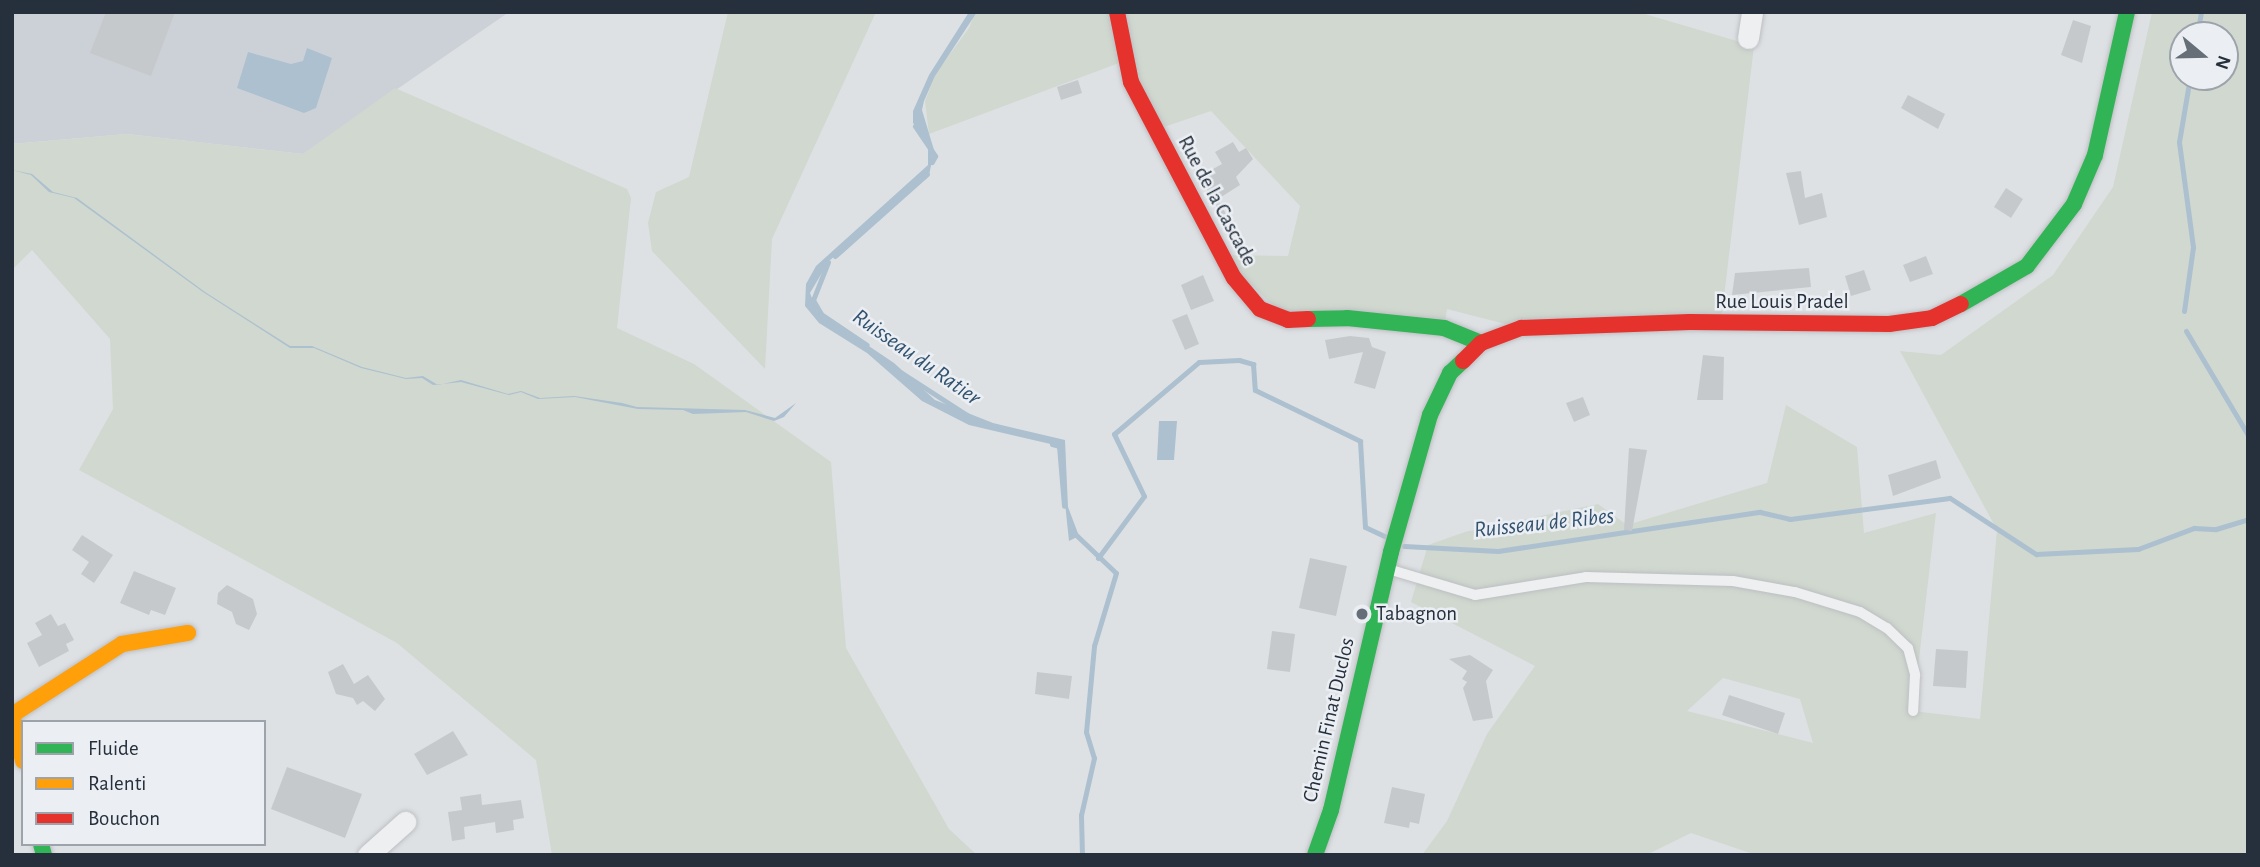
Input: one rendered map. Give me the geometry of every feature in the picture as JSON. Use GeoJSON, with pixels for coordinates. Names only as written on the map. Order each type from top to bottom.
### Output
{"type":"FeatureCollection","features":[{"type":"Feature","properties":{"kind":"main road","name":"Rue de la Cascade"},"geometry":{"type":"LineString","coordinates":[[1117,12],[1131,82],[1234,278],[1260,309],[1288,320],[1347,318],[1444,328],[1480,343]]}},
{"type":"Feature","properties":{"kind":"main road","name":"Rue Louis Pradel"},"geometry":{"type":"LineString","coordinates":[[1391,552],[1430,415],[1450,373],[1480,343],[1521,328],[1690,322],[1889,324],[1932,318],[1990,291],[2027,266],[2074,204],[2095,155],[2127,12]]}},
{"type":"Feature","properties":{"kind":"main road","name":"Chemin Finat Duclos"},"geometry":{"type":"LineString","coordinates":[[1315,855],[1331,810],[1391,552]]}},
{"type":"Feature","properties":{"kind":"main road"},"geometry":{"type":"LineString","coordinates":[[21,753],[12,715],[122,644],[188,633]]}},
{"type":"Feature","properties":{"kind":"street"},"geometry":{"type":"LineString","coordinates":[[1748,38],[1752,12]]}},
{"type":"Feature","properties":{"kind":"street"},"geometry":{"type":"LineString","coordinates":[[368,855],[405,822]]}},
{"type":"Feature","properties":{"kind":"lane"},"geometry":{"type":"LineString","coordinates":[[1386,569],[1475,595],[1586,577],[1733,581],[1795,592],[1860,612],[1887,628],[1908,648],[1915,674],[1913,711]]}},
{"type":"Feature","properties":{"kind":"shaded area"},"geometry":{"type":"Polygon","coordinates":[[[12,12],[509,12],[303,154],[127,134],[12,144],[12,12]]]}},
{"type":"Feature","properties":{"kind":"shaded area"},"geometry":{"type":"Polygon","coordinates":[[[728,12],[876,12],[772,239],[765,369],[652,251],[648,223],[656,192],[689,177],[728,12]]]}},
{"type":"Feature","properties":{"kind":"shaded area"},"geometry":{"type":"Polygon","coordinates":[[[975,12],[1638,12],[1754,46],[1721,322],[1521,328],[1447,309],[1444,328],[1288,320],[1221,255],[1288,256],[1300,206],[1211,111],[1155,130],[1127,60],[929,134],[925,101],[936,73],[969,28],[975,12]]]}},
{"type":"Feature","properties":{"kind":"shaded area"},"geometry":{"type":"Polygon","coordinates":[[[2152,12],[2248,12],[2248,855],[1756,855],[1691,833],[1646,855],[1422,855],[1447,821],[1487,734],[1535,666],[1411,602],[1428,545],[1465,532],[1598,504],[1627,525],[1767,483],[1786,405],[1857,447],[1864,533],[1936,513],[1913,711],[1980,719],[1997,530],[1900,351],[1941,355],[2053,275],[2113,187],[2152,12]],[[1723,678],[1687,711],[1813,743],[1800,699],[1723,678]]]}},
{"type":"Feature","properties":{"kind":"shaded area"},"geometry":{"type":"Polygon","coordinates":[[[395,88],[627,189],[631,198],[617,328],[694,364],[831,462],[846,648],[949,829],[977,855],[552,855],[536,760],[397,643],[79,470],[113,409],[110,339],[32,250],[12,270],[12,144],[127,134],[303,154],[395,88]]]}},
{"type":"Feature","properties":{"kind":"water"},"geometry":{"type":"Polygon","coordinates":[[[969,12],[977,12],[935,76],[924,101],[922,110],[934,150],[929,176],[829,261],[810,293],[817,311],[894,363],[935,400],[993,423],[1065,440],[1068,507],[1079,536],[1069,541],[1059,446],[969,425],[922,401],[867,353],[819,323],[805,306],[806,284],[816,266],[928,165],[928,143],[913,123],[913,111],[929,75],[969,12]]]}},
{"type":"Feature","properties":{"kind":"water"},"geometry":{"type":"Polygon","coordinates":[[[307,48],[332,58],[316,108],[304,113],[237,88],[248,52],[291,64],[303,61],[307,48]]]}},
{"type":"Feature","properties":{"kind":"water"},"geometry":{"type":"Polygon","coordinates":[[[12,170],[32,174],[53,192],[77,198],[205,292],[290,346],[312,346],[362,367],[406,378],[423,376],[437,385],[422,378],[406,379],[361,368],[314,348],[290,348],[203,292],[74,198],[49,192],[31,175],[12,170]]]}},
{"type":"Feature","properties":{"kind":"water"},"geometry":{"type":"Polygon","coordinates":[[[461,380],[508,394],[521,391],[540,398],[574,396],[637,407],[745,410],[775,418],[796,403],[784,417],[774,421],[746,412],[693,414],[683,410],[638,409],[575,397],[538,399],[521,392],[509,395],[461,382],[443,384],[461,380]]]}},
{"type":"Feature","properties":{"kind":"water"},"geometry":{"type":"Polygon","coordinates":[[[1159,421],[1177,421],[1174,460],[1157,460],[1159,421]]]}},
{"type":"Feature","properties":{"kind":"building"},"geometry":{"type":"Polygon","coordinates":[[[106,12],[175,12],[151,76],[90,53],[106,12]]]}},
{"type":"Feature","properties":{"kind":"building"},"geometry":{"type":"Polygon","coordinates":[[[2073,20],[2091,26],[2082,63],[2061,55],[2073,20]]]}},
{"type":"Feature","properties":{"kind":"building"},"geometry":{"type":"Polygon","coordinates":[[[1078,80],[1082,93],[1061,100],[1057,87],[1078,80]]]}},
{"type":"Feature","properties":{"kind":"building"},"geometry":{"type":"Polygon","coordinates":[[[1908,95],[1945,114],[1938,129],[1901,108],[1908,95]]]}},
{"type":"Feature","properties":{"kind":"building"},"geometry":{"type":"Polygon","coordinates":[[[1233,142],[1239,152],[1246,148],[1253,159],[1236,177],[1240,185],[1218,199],[1227,216],[1222,218],[1200,176],[1222,164],[1215,152],[1233,142]]]}},
{"type":"Feature","properties":{"kind":"building"},"geometry":{"type":"Polygon","coordinates":[[[1801,171],[1805,198],[1822,193],[1827,217],[1799,225],[1786,173],[1801,171]]]}},
{"type":"Feature","properties":{"kind":"building"},"geometry":{"type":"Polygon","coordinates":[[[2006,188],[2023,199],[2011,218],[1994,207],[2006,188]]]}},
{"type":"Feature","properties":{"kind":"building"},"geometry":{"type":"Polygon","coordinates":[[[1926,256],[1933,274],[1910,282],[1903,265],[1926,256]]]}},
{"type":"Feature","properties":{"kind":"building"},"geometry":{"type":"Polygon","coordinates":[[[1809,268],[1811,287],[1732,295],[1735,273],[1809,268]]]}},
{"type":"Feature","properties":{"kind":"building"},"geometry":{"type":"Polygon","coordinates":[[[1864,270],[1871,290],[1851,296],[1845,276],[1864,270]]]}},
{"type":"Feature","properties":{"kind":"building"},"geometry":{"type":"Polygon","coordinates":[[[1203,275],[1214,301],[1191,310],[1181,285],[1203,275]]]}},
{"type":"Feature","properties":{"kind":"building"},"geometry":{"type":"Polygon","coordinates":[[[1187,314],[1199,344],[1185,350],[1172,320],[1187,314]]]}},
{"type":"Feature","properties":{"kind":"building"},"geometry":{"type":"Polygon","coordinates":[[[1350,336],[1369,338],[1372,347],[1386,352],[1375,389],[1354,383],[1363,352],[1329,359],[1325,340],[1350,336]]]}},
{"type":"Feature","properties":{"kind":"building"},"geometry":{"type":"Polygon","coordinates":[[[1703,355],[1724,357],[1723,400],[1697,400],[1703,355]]]}},
{"type":"Feature","properties":{"kind":"building"},"geometry":{"type":"Polygon","coordinates":[[[1583,397],[1590,415],[1574,422],[1566,403],[1583,397]]]}},
{"type":"Feature","properties":{"kind":"building"},"geometry":{"type":"Polygon","coordinates":[[[1629,448],[1647,450],[1632,531],[1624,530],[1629,448]]]}},
{"type":"Feature","properties":{"kind":"building"},"geometry":{"type":"Polygon","coordinates":[[[1936,460],[1941,478],[1893,496],[1888,475],[1936,460]]]}},
{"type":"Feature","properties":{"kind":"building"},"geometry":{"type":"Polygon","coordinates":[[[82,535],[113,555],[94,583],[81,574],[89,562],[72,550],[82,535]]]}},
{"type":"Feature","properties":{"kind":"building"},"geometry":{"type":"Polygon","coordinates":[[[1310,558],[1347,566],[1336,616],[1299,608],[1310,558]]]}},
{"type":"Feature","properties":{"kind":"building"},"geometry":{"type":"Polygon","coordinates":[[[134,571],[176,588],[165,615],[151,610],[149,615],[120,603],[134,571]]]}},
{"type":"Feature","properties":{"kind":"building"},"geometry":{"type":"Polygon","coordinates":[[[227,585],[253,599],[257,614],[249,630],[236,624],[232,612],[217,604],[218,593],[227,585]]]}},
{"type":"Feature","properties":{"kind":"building"},"geometry":{"type":"Polygon","coordinates":[[[51,614],[58,626],[65,623],[74,640],[66,644],[69,651],[39,667],[27,643],[42,635],[35,623],[51,614]]]}},
{"type":"Feature","properties":{"kind":"building"},"geometry":{"type":"Polygon","coordinates":[[[1272,631],[1295,634],[1290,672],[1267,669],[1272,631]]]}},
{"type":"Feature","properties":{"kind":"building"},"geometry":{"type":"Polygon","coordinates":[[[1936,649],[1968,651],[1966,688],[1933,686],[1936,649]]]}},
{"type":"Feature","properties":{"kind":"building"},"geometry":{"type":"Polygon","coordinates":[[[1470,655],[1493,670],[1486,681],[1493,718],[1473,721],[1463,688],[1467,682],[1462,679],[1467,671],[1449,659],[1470,655]]]}},
{"type":"Feature","properties":{"kind":"building"},"geometry":{"type":"Polygon","coordinates":[[[343,664],[354,684],[368,675],[385,699],[375,711],[363,701],[357,705],[353,698],[336,694],[328,672],[343,664]]]}},
{"type":"Feature","properties":{"kind":"building"},"geometry":{"type":"Polygon","coordinates":[[[1037,672],[1072,676],[1069,699],[1035,694],[1037,672]]]}},
{"type":"Feature","properties":{"kind":"building"},"geometry":{"type":"Polygon","coordinates":[[[1729,695],[1785,713],[1778,734],[1722,715],[1729,695]]]}},
{"type":"Feature","properties":{"kind":"building"},"geometry":{"type":"Polygon","coordinates":[[[453,731],[468,755],[427,775],[414,754],[453,731]]]}},
{"type":"Feature","properties":{"kind":"building"},"geometry":{"type":"Polygon","coordinates":[[[287,767],[362,794],[345,838],[271,809],[287,767]]]}},
{"type":"Feature","properties":{"kind":"building"},"geometry":{"type":"Polygon","coordinates":[[[1392,787],[1425,794],[1419,824],[1410,822],[1409,828],[1384,823],[1392,787]]]}},
{"type":"Feature","properties":{"kind":"building"},"geometry":{"type":"Polygon","coordinates":[[[481,794],[482,805],[521,800],[524,818],[513,820],[514,830],[496,833],[495,822],[464,827],[465,839],[452,841],[448,812],[462,810],[460,797],[481,794]]]}},
{"type":"Feature","properties":{"kind":"waterway"},"geometry":{"type":"LineString","coordinates":[[2199,21],[2201,12]]}},
{"type":"Feature","properties":{"kind":"waterway"},"geometry":{"type":"LineString","coordinates":[[2184,311],[2193,247],[2179,142],[2188,91]]}},
{"type":"Feature","properties":{"kind":"waterway","name":"Ruisseau du Ratier"},"geometry":{"type":"LineString","coordinates":[[915,126],[935,156],[932,162]]}},
{"type":"Feature","properties":{"kind":"waterway","name":"Ruisseau du Ratier"},"geometry":{"type":"LineString","coordinates":[[835,256],[927,174]]}},
{"type":"Feature","properties":{"kind":"waterway","name":"Ruisseau du Ratier"},"geometry":{"type":"LineString","coordinates":[[828,262],[813,300],[821,314],[867,345]]}},
{"type":"Feature","properties":{"kind":"waterway"},"geometry":{"type":"LineString","coordinates":[[2186,331],[2248,435]]}},
{"type":"Feature","properties":{"kind":"waterway","name":"Ruisseau de Ribes"},"geometry":{"type":"LineString","coordinates":[[1098,558],[1144,496],[1114,434],[1199,362],[1239,360],[1253,364],[1255,390],[1360,441],[1365,527],[1386,537]]}},
{"type":"Feature","properties":{"kind":"waterway","name":"Ruisseau du Ratier"},"geometry":{"type":"LineString","coordinates":[[902,373],[967,415]]}},
{"type":"Feature","properties":{"kind":"waterway","name":"Ruisseau du Ratier"},"geometry":{"type":"LineString","coordinates":[[1052,444],[1059,446],[1064,506]]}},
{"type":"Feature","properties":{"kind":"waterway","name":"Ruisseau de Ribes"},"geometry":{"type":"LineString","coordinates":[[1404,546],[1498,551],[1760,512],[1790,519],[1950,498],[2036,554],[2138,549],[2194,528],[2216,529],[2248,519]]}},
{"type":"Feature","properties":{"kind":"waterway","name":"Ruisseau du Ratier"},"geometry":{"type":"LineString","coordinates":[[1073,532],[1116,573],[1094,646],[1086,732],[1094,758],[1081,815],[1082,855]]}},
{"type":"Feature","properties":{"kind":"traffic: fast"},"geometry":{"type":"LineString","coordinates":[[1961,304],[2027,266],[2074,204],[2095,155],[2127,12]]}},
{"type":"Feature","properties":{"kind":"traffic: fast"},"geometry":{"type":"LineString","coordinates":[[1308,319],[1347,318],[1444,328],[1481,343]]}},
{"type":"Feature","properties":{"kind":"traffic: fast"},"geometry":{"type":"LineString","coordinates":[[1315,855],[1331,810],[1391,552],[1430,415],[1450,373],[1463,361]]}},
{"type":"Feature","properties":{"kind":"traffic: fast"},"geometry":{"type":"LineString","coordinates":[[42,846],[44,855]]}},
{"type":"Feature","properties":{"kind":"traffic: slow"},"geometry":{"type":"LineString","coordinates":[[21,753],[12,715],[122,644],[188,633]]}},
{"type":"Feature","properties":{"kind":"traffic: jam"},"geometry":{"type":"LineString","coordinates":[[1117,12],[1131,82],[1234,278],[1260,309],[1288,320],[1308,319]]}},
{"type":"Feature","properties":{"kind":"traffic: jam"},"geometry":{"type":"LineString","coordinates":[[1463,361],[1481,343],[1521,328],[1690,322],[1889,324],[1932,318],[1961,304]]}},
{"type":"Feature","properties":{"kind":"place","name":"Tabagnon"},"geometry":{"type":"Point","coordinates":[1362,614]}}]}
